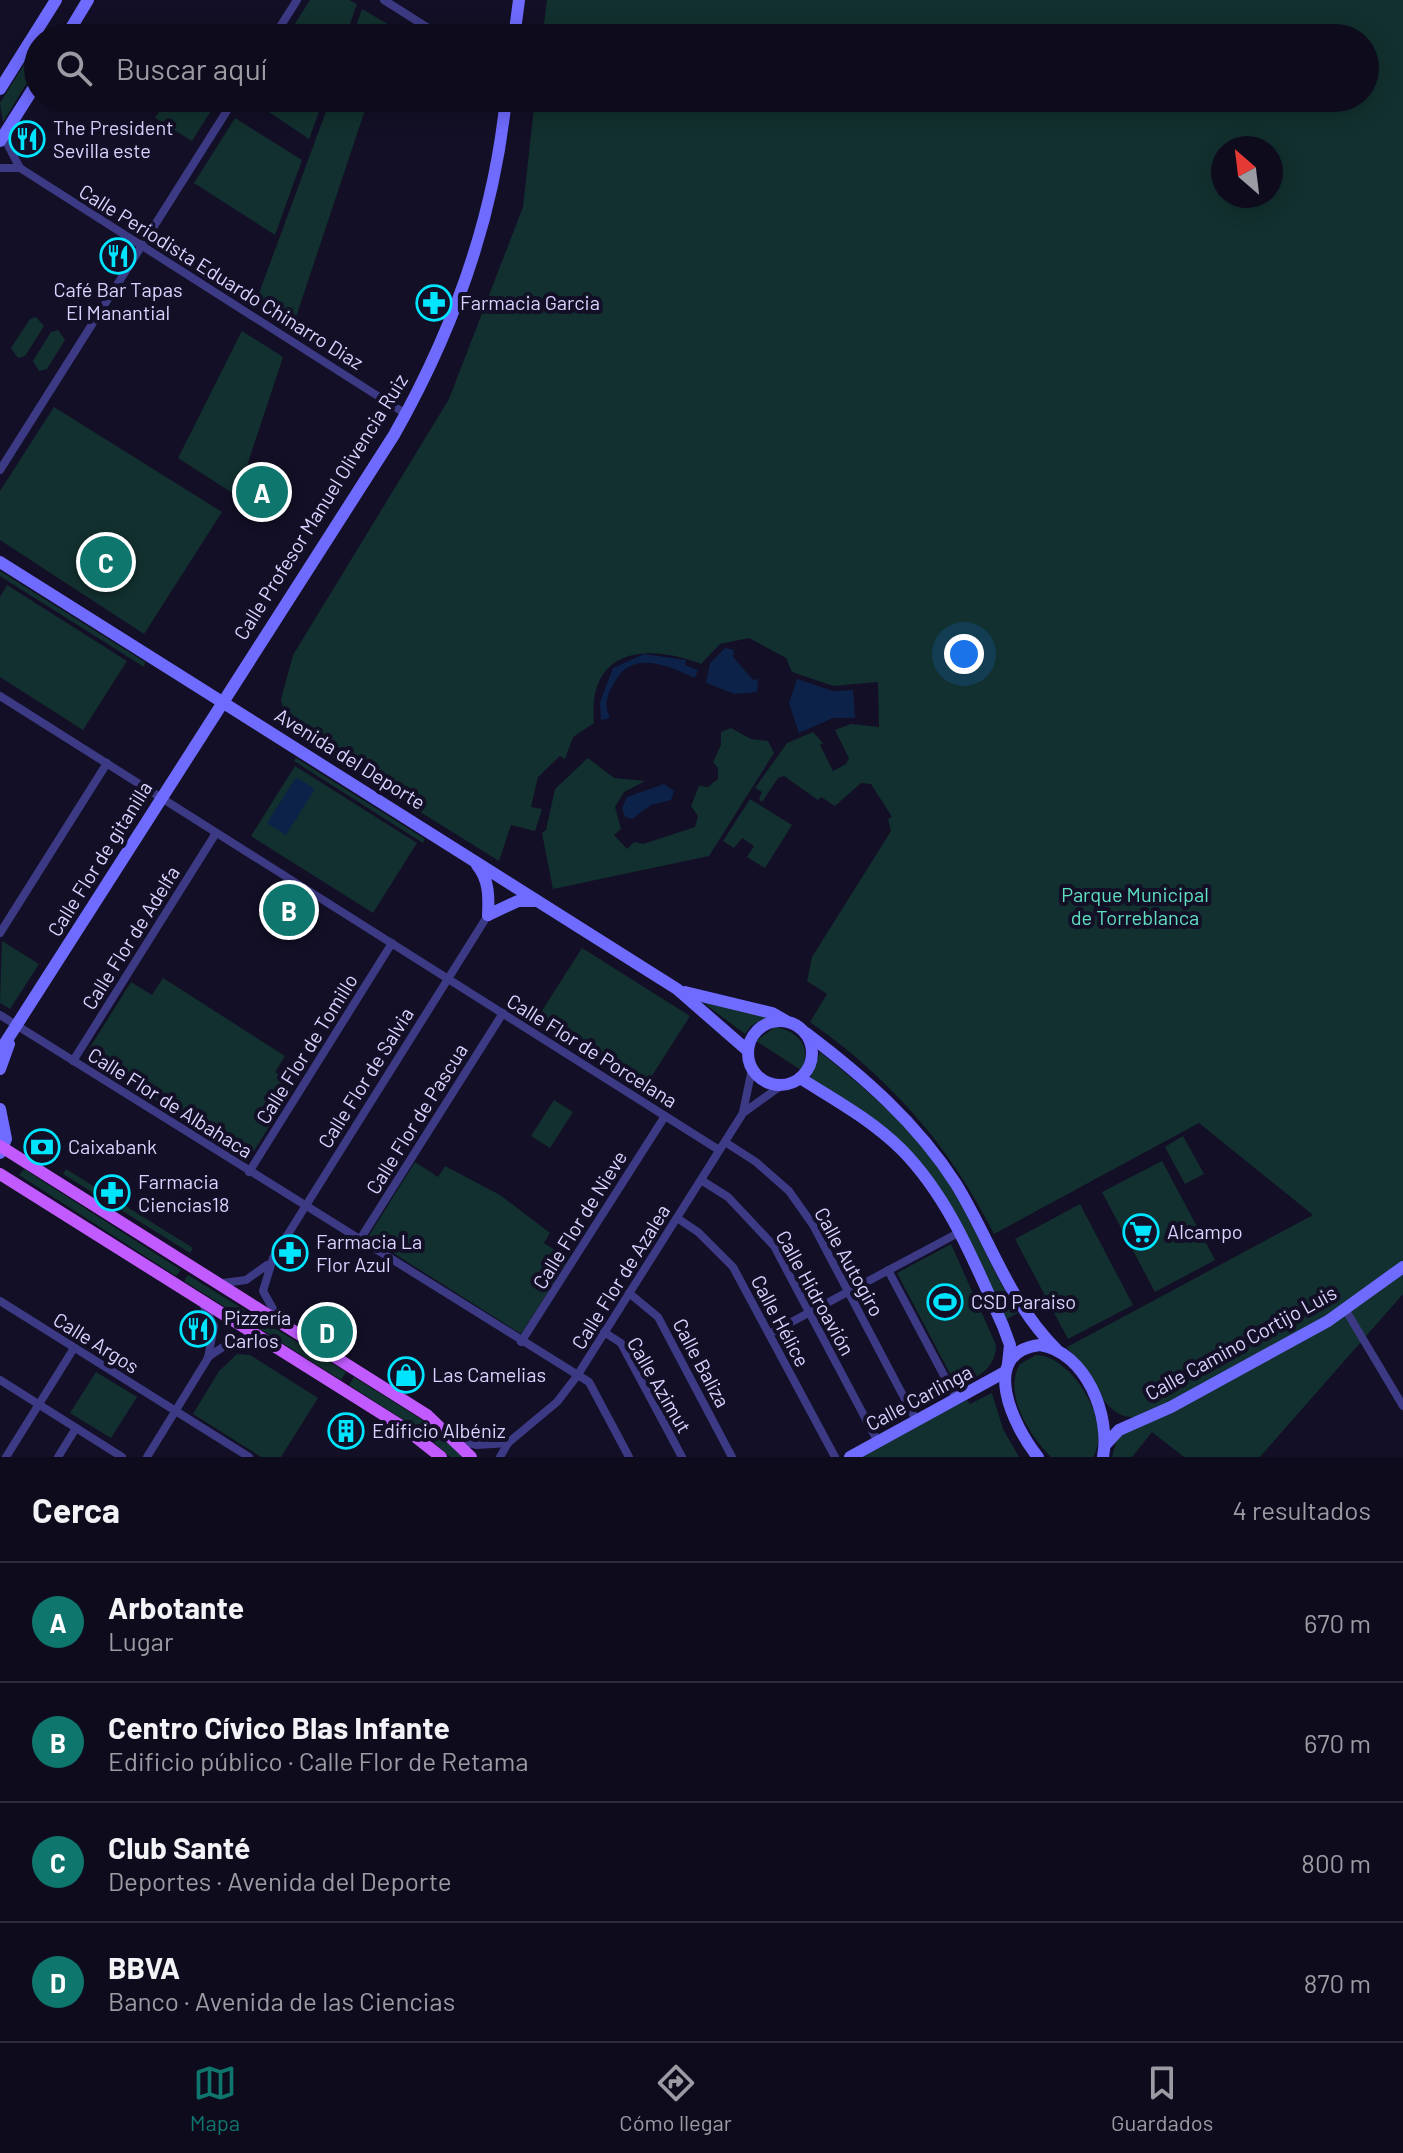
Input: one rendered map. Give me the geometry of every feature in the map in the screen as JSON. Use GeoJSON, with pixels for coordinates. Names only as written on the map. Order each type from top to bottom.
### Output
{"type":"FeatureCollection","features":[{"type":"Feature","properties":{"kind":"main road"},"geometry":{"type":"LineString","coordinates":[[2,1147],[427,1415],[457,1440],[471,1457]]}},
{"type":"Feature","properties":{"kind":"main road"},"geometry":{"type":"LineString","coordinates":[[2,1177],[403,1427],[441,1457]]}},
{"type":"Feature","properties":{"kind":"street"},"geometry":{"type":"LineString","coordinates":[[41,24],[56,0]]}},
{"type":"Feature","properties":{"kind":"street"},"geometry":{"type":"LineString","coordinates":[[73,24],[88,0]]}},
{"type":"Feature","properties":{"kind":"street"},"geometry":{"type":"LineString","coordinates":[[282,24],[297,0]]}},
{"type":"Feature","properties":{"kind":"street"},"geometry":{"type":"LineString","coordinates":[[384,0],[422,24]]}},
{"type":"Feature","properties":{"kind":"street"},"geometry":{"type":"LineString","coordinates":[[516,24],[519,0]]}},
{"type":"Feature","properties":{"kind":"street"},"geometry":{"type":"LineString","coordinates":[[0,89],[24,51]]}},
{"type":"Feature","properties":{"kind":"street"},"geometry":{"type":"LineString","coordinates":[[20,168],[1,136],[24,102]]}},
{"type":"Feature","properties":{"kind":"street"},"geometry":{"type":"LineString","coordinates":[[0,470],[226,112]]}},
{"type":"Feature","properties":{"kind":"street","name":"Calle Profesor Manuel Olivencia Ruiz"},"geometry":{"type":"LineString","coordinates":[[223,703],[406,414],[454,317],[486,215],[504,112]]}},
{"type":"Feature","properties":{"kind":"street"},"geometry":{"type":"LineString","coordinates":[[0,168],[20,168]]}},
{"type":"Feature","properties":{"kind":"street","name":"Calle Periodista Eduardo Chinarro Diaz"},"geometry":{"type":"LineString","coordinates":[[20,168],[406,414]]}},
{"type":"Feature","properties":{"kind":"street","name":"Avenida del Deporte"},"geometry":{"type":"LineString","coordinates":[[0,562],[679,990],[747,1050]]}},
{"type":"Feature","properties":{"kind":"street","name":"Calle Flor de Porcelana"},"geometry":{"type":"LineString","coordinates":[[0,696],[665,1116],[722,1146]]}},
{"type":"Feature","properties":{"kind":"street","name":"Calle Flor de gitanilla"},"geometry":{"type":"LineString","coordinates":[[15,1032],[223,703]]}},
{"type":"Feature","properties":{"kind":"street"},"geometry":{"type":"LineString","coordinates":[[0,933],[107,763]]}},
{"type":"Feature","properties":{"kind":"street","name":"Calle Flor de Adelfa"},"geometry":{"type":"LineString","coordinates":[[73,1061],[216,833]]}},
{"type":"Feature","properties":{"kind":"street"},"geometry":{"type":"LineString","coordinates":[[472,859],[483,872],[489,895],[488,915],[518,901],[539,901]]}},
{"type":"Feature","properties":{"kind":"street","name":"Calle Flor de Salvia"},"geometry":{"type":"LineString","coordinates":[[283,1324],[263,1291],[273,1258],[488,915]]}},
{"type":"Feature","properties":{"kind":"street","name":"Calle Flor de Tomillo"},"geometry":{"type":"LineString","coordinates":[[249,1172],[392,943]]}},
{"type":"Feature","properties":{"kind":"street","name":"Avenida del Deporte"},"geometry":{"type":"LineString","coordinates":[[679,990],[772,1013],[789,1022]]}},
{"type":"Feature","properties":{"kind":"street","name":"Calle Flor de Pascua"},"geometry":{"type":"LineString","coordinates":[[359,1241],[503,1013]]}},
{"type":"Feature","properties":{"kind":"street","name":"Calle Flor de Albahaca"},"geometry":{"type":"LineString","coordinates":[[0,1015],[15,1032],[73,1061],[589,1382],[629,1457]]}},
{"type":"Feature","properties":{"kind":"street"},"geometry":{"type":"LineString","coordinates":[[743,1113],[752,1069],[747,1050],[751,1038],[762,1026],[778,1021],[789,1022],[806,1033],[890,1102],[926,1144],[977,1222],[1009,1290],[1040,1333],[1075,1366],[1096,1399],[1104,1423],[1104,1450]]}},
{"type":"Feature","properties":{"kind":"street"},"geometry":{"type":"LineString","coordinates":[[0,1051],[15,1032]]}},
{"type":"Feature","properties":{"kind":"street"},"geometry":{"type":"LineString","coordinates":[[0,1069],[15,1032]]}},
{"type":"Feature","properties":{"kind":"street"},"geometry":{"type":"LineString","coordinates":[[743,1113],[782,1085],[800,1078],[811,1062],[812,1052],[806,1033]]}},
{"type":"Feature","properties":{"kind":"street"},"geometry":{"type":"LineString","coordinates":[[752,1069],[764,1082],[782,1085]]}},
{"type":"Feature","properties":{"kind":"street"},"geometry":{"type":"LineString","coordinates":[[800,1078],[850,1108],[900,1148],[941,1198],[1003,1326],[1010,1345],[1008,1404],[1014,1422],[1038,1457]]}},
{"type":"Feature","properties":{"kind":"street"},"geometry":{"type":"LineString","coordinates":[[0,1110],[2,1147]]}},
{"type":"Feature","properties":{"kind":"street","name":"Calle Flor de Azalea"},"geometry":{"type":"LineString","coordinates":[[508,1443],[557,1402],[577,1376],[743,1113]]}},
{"type":"Feature","properties":{"kind":"street","name":"Calle Flor de Nieve"},"geometry":{"type":"LineString","coordinates":[[521,1342],[665,1116]]}},
{"type":"Feature","properties":{"kind":"street","name":"Calle Autogiro"},"geometry":{"type":"LineString","coordinates":[[722,1146],[756,1162],[789,1191],[813,1225],[917,1422]]}},
{"type":"Feature","properties":{"kind":"street","name":"Calle Hidroavión"},"geometry":{"type":"LineString","coordinates":[[701,1180],[728,1197],[774,1246],[878,1442]]}},
{"type":"Feature","properties":{"kind":"street","name":"Calle Hélice"},"geometry":{"type":"LineString","coordinates":[[677,1218],[698,1232],[733,1267],[835,1457]]}},
{"type":"Feature","properties":{"kind":"street"},"geometry":{"type":"LineString","coordinates":[[769,1334],[960,1232]]}},
{"type":"Feature","properties":{"kind":"street","name":"Calle Flor de Salvia"},"geometry":{"type":"LineString","coordinates":[[215,1282],[246,1280],[273,1258]]}},
{"type":"Feature","properties":{"kind":"street","name":"Calle Camino Cortijo Luis"},"geometry":{"type":"LineString","coordinates":[[1096,1399],[1120,1421],[1137,1422],[1184,1400],[1345,1309],[1403,1267]]}},
{"type":"Feature","properties":{"kind":"street"},"geometry":{"type":"LineString","coordinates":[[888,1270],[957,1400]]}},
{"type":"Feature","properties":{"kind":"street","name":"Calle Baliza"},"geometry":{"type":"LineString","coordinates":[[629,1293],[658,1317],[732,1457]]}},
{"type":"Feature","properties":{"kind":"street"},"geometry":{"type":"LineString","coordinates":[[147,1457],[208,1358],[214,1326],[200,1300]]}},
{"type":"Feature","properties":{"kind":"street","name":"Calle Argos"},"geometry":{"type":"LineString","coordinates":[[0,1301],[249,1457]]}},
{"type":"Feature","properties":{"kind":"street"},"geometry":{"type":"LineString","coordinates":[[1345,1309],[1403,1406]]}},
{"type":"Feature","properties":{"kind":"street","name":"Calle Azimut"},"geometry":{"type":"LineString","coordinates":[[604,1332],[621,1343],[682,1457]]}},
{"type":"Feature","properties":{"kind":"street"},"geometry":{"type":"LineString","coordinates":[[208,1358],[232,1341],[257,1335]]}},
{"type":"Feature","properties":{"kind":"street","name":"Calle Carlinga"},"geometry":{"type":"LineString","coordinates":[[850,1457],[957,1400],[1007,1368],[1031,1346],[1057,1350]]}},
{"type":"Feature","properties":{"kind":"street"},"geometry":{"type":"LineString","coordinates":[[6,1457],[74,1348]]}},
{"type":"Feature","properties":{"kind":"street"},"geometry":{"type":"LineString","coordinates":[[0,1380],[122,1457]]}},
{"type":"Feature","properties":{"kind":"street"},"geometry":{"type":"LineString","coordinates":[[1104,1450],[1119,1430],[1137,1422]]}},
{"type":"Feature","properties":{"kind":"street"},"geometry":{"type":"LineString","coordinates":[[58,1457],[76,1428]]}},
{"type":"Feature","properties":{"kind":"street"},"geometry":{"type":"LineString","coordinates":[[457,1440],[477,1445],[508,1443]]}},
{"type":"Feature","properties":{"kind":"street"},"geometry":{"type":"LineString","coordinates":[[500,1457],[508,1443]]}},
{"type":"Feature","properties":{"kind":"green space"},"geometry":{"type":"Polygon","coordinates":[[[310,0],[349,0],[357,4],[350,24],[295,24],[310,0]]]}},
{"type":"Feature","properties":{"kind":"green space","name":"Parque Municipal de Torreblanca"},"geometry":{"type":"Polygon","coordinates":[[[547,0],[1403,0],[1403,1294],[1260,1457],[1184,1457],[1152,1432],[1132,1457],[1112,1457],[1118,1435],[1133,1417],[1123,1416],[1105,1402],[1067,1347],[1313,1215],[1199,1123],[994,1234],[958,1171],[916,1116],[867,1067],[810,1022],[827,994],[807,981],[812,957],[891,831],[888,819],[892,817],[871,784],[861,783],[835,806],[821,797],[818,800],[784,776],[778,778],[762,802],[759,799],[762,792],[755,788],[787,743],[813,732],[823,743],[820,745],[833,771],[846,764],[849,758],[835,730],[851,724],[879,727],[878,682],[833,686],[792,672],[786,658],[749,638],[720,644],[701,664],[661,654],[625,658],[611,666],[600,679],[594,698],[594,723],[573,737],[565,759],[560,756],[538,777],[531,807],[542,809],[535,831],[511,825],[499,861],[287,729],[281,699],[293,655],[449,399],[523,207],[533,112],[1379,112],[1379,24],[544,24],[547,0]]]}},
{"type":"Feature","properties":{"kind":"green space"},"geometry":{"type":"Polygon","coordinates":[[[362,9],[388,24],[357,24],[362,9]]]}},
{"type":"Feature","properties":{"kind":"green space"},"geometry":{"type":"Polygon","coordinates":[[[24,64],[24,88],[3,122],[0,103],[24,64]]]}},
{"type":"Feature","properties":{"kind":"green space"},"geometry":{"type":"Polygon","coordinates":[[[159,112],[210,112],[192,141],[155,118],[159,112]]]}},
{"type":"Feature","properties":{"kind":"green space"},"geometry":{"type":"Polygon","coordinates":[[[269,112],[319,112],[309,139],[269,112]]]}},
{"type":"Feature","properties":{"kind":"green space"},"geometry":{"type":"Polygon","coordinates":[[[326,112],[364,112],[295,320],[258,296],[326,112]]]}},
{"type":"Feature","properties":{"kind":"green space"},"geometry":{"type":"Polygon","coordinates":[[[235,118],[302,160],[275,235],[194,183],[235,118]]]}},
{"type":"Feature","properties":{"kind":"green space"},"geometry":{"type":"Polygon","coordinates":[[[36,317],[44,326],[25,356],[18,358],[11,348],[30,319],[36,317]]]}},
{"type":"Feature","properties":{"kind":"green space"},"geometry":{"type":"Polygon","coordinates":[[[58,330],[65,340],[47,369],[39,371],[33,361],[51,332],[58,330]]]}},
{"type":"Feature","properties":{"kind":"green space"},"geometry":{"type":"Polygon","coordinates":[[[242,331],[283,357],[237,496],[178,458],[242,331]]]}},
{"type":"Feature","properties":{"kind":"green space"},"geometry":{"type":"Polygon","coordinates":[[[54,407],[222,512],[144,634],[0,540],[0,491],[54,407]]]}},
{"type":"Feature","properties":{"kind":"green space"},"geometry":{"type":"Polygon","coordinates":[[[0,571],[145,662],[144,667],[0,576],[0,571]]]}},
{"type":"Feature","properties":{"kind":"green space"},"geometry":{"type":"Polygon","coordinates":[[[7,585],[127,661],[83,730],[0,677],[0,597],[7,585]]]}},
{"type":"Feature","properties":{"kind":"green space"},"geometry":{"type":"Polygon","coordinates":[[[731,728],[751,739],[768,741],[774,753],[709,856],[553,889],[542,833],[546,830],[555,789],[588,758],[614,778],[645,781],[624,792],[615,807],[621,829],[614,835],[627,849],[634,842],[643,844],[695,827],[698,816],[691,806],[699,786],[708,787],[718,779],[718,768],[713,762],[721,745],[721,732],[731,728]]]}},
{"type":"Feature","properties":{"kind":"green space"},"geometry":{"type":"Polygon","coordinates":[[[296,758],[425,839],[423,843],[294,761],[296,758]]]}},
{"type":"Feature","properties":{"kind":"green space"},"geometry":{"type":"Polygon","coordinates":[[[295,766],[417,843],[373,913],[251,836],[295,766]]]}},
{"type":"Feature","properties":{"kind":"green space"},"geometry":{"type":"Polygon","coordinates":[[[750,799],[792,825],[765,868],[747,857],[754,846],[742,838],[734,848],[723,841],[750,799]]]}},
{"type":"Feature","properties":{"kind":"green space"},"geometry":{"type":"Polygon","coordinates":[[[2,941],[39,964],[10,1009],[0,1003],[2,941]]]}},
{"type":"Feature","properties":{"kind":"green space"},"geometry":{"type":"Polygon","coordinates":[[[582,948],[690,1016],[646,1085],[538,1017],[582,948]]]}},
{"type":"Feature","properties":{"kind":"green space"},"geometry":{"type":"Polygon","coordinates":[[[163,978],[285,1056],[275,1072],[295,1085],[249,1159],[85,1055],[131,982],[152,995],[163,978]]]}},
{"type":"Feature","properties":{"kind":"green space"},"geometry":{"type":"Polygon","coordinates":[[[701,1001],[768,1016],[751,1026],[745,1034],[701,1001]]]}},
{"type":"Feature","properties":{"kind":"green space"},"geometry":{"type":"Polygon","coordinates":[[[775,1027],[791,1032],[801,1041],[805,1054],[801,1070],[756,1041],[775,1027]]]}},
{"type":"Feature","properties":{"kind":"green space"},"geometry":{"type":"Polygon","coordinates":[[[820,1052],[892,1114],[939,1168],[1018,1313],[1005,1320],[926,1170],[810,1079],[820,1052]]]}},
{"type":"Feature","properties":{"kind":"green space"},"geometry":{"type":"Polygon","coordinates":[[[554,1100],[573,1112],[550,1148],[531,1136],[554,1100]]]}},
{"type":"Feature","properties":{"kind":"green space"},"geometry":{"type":"Polygon","coordinates":[[[1183,1136],[1204,1174],[1185,1184],[1165,1147],[1183,1136]]]}},
{"type":"Feature","properties":{"kind":"green space"},"geometry":{"type":"Polygon","coordinates":[[[1162,1161],[1215,1260],[1155,1292],[1102,1192],[1162,1161]]]}},
{"type":"Feature","properties":{"kind":"green space"},"geometry":{"type":"Polygon","coordinates":[[[415,1162],[438,1177],[445,1166],[500,1195],[550,1233],[544,1243],[569,1259],[521,1334],[368,1237],[415,1162]]]}},
{"type":"Feature","properties":{"kind":"green space"},"geometry":{"type":"Polygon","coordinates":[[[24,1169],[181,1270],[176,1276],[19,1175],[24,1169]]]}},
{"type":"Feature","properties":{"kind":"green space"},"geometry":{"type":"Polygon","coordinates":[[[66,1169],[193,1248],[190,1253],[63,1174],[66,1169]]]}},
{"type":"Feature","properties":{"kind":"green space"},"geometry":{"type":"Polygon","coordinates":[[[1080,1204],[1133,1305],[1068,1339],[1015,1239],[1080,1204]]]}},
{"type":"Feature","properties":{"kind":"green space","name":"CSD Paraiso"},"geometry":{"type":"Polygon","coordinates":[[[951,1244],[996,1345],[989,1367],[957,1387],[897,1273],[951,1244]]]}},
{"type":"Feature","properties":{"kind":"green space"},"geometry":{"type":"Polygon","coordinates":[[[188,1275],[346,1372],[341,1380],[184,1281],[188,1275]]]}},
{"type":"Feature","properties":{"kind":"green space"},"geometry":{"type":"Polygon","coordinates":[[[237,1354],[250,1355],[318,1398],[281,1457],[261,1457],[193,1414],[219,1371],[237,1354]]]}},
{"type":"Feature","properties":{"kind":"green space"},"geometry":{"type":"Polygon","coordinates":[[[1036,1355],[1050,1358],[1063,1367],[1086,1394],[1098,1427],[1098,1443],[1093,1457],[1051,1457],[1027,1426],[1016,1401],[1015,1375],[1020,1364],[1036,1355]]]}},
{"type":"Feature","properties":{"kind":"green space"},"geometry":{"type":"Polygon","coordinates":[[[96,1372],[137,1397],[111,1438],[70,1413],[96,1372]]]}},
{"type":"Feature","properties":{"kind":"green space"},"geometry":{"type":"Polygon","coordinates":[[[354,1377],[427,1423],[463,1457],[450,1457],[421,1431],[349,1385],[354,1377]]]}},
{"type":"Feature","properties":{"kind":"green space"},"geometry":{"type":"Polygon","coordinates":[[[992,1393],[1003,1429],[1019,1457],[858,1457],[967,1400],[970,1404],[992,1393]]]}},
{"type":"Feature","properties":{"kind":"water"},"geometry":{"type":"Polygon","coordinates":[[[725,648],[734,650],[733,657],[753,680],[758,679],[757,692],[735,694],[706,683],[710,663],[725,648]]]}},
{"type":"Feature","properties":{"kind":"water"},"geometry":{"type":"Polygon","coordinates":[[[644,654],[686,660],[685,665],[698,670],[695,678],[662,665],[640,663],[630,666],[621,672],[609,693],[607,709],[610,718],[601,720],[600,702],[613,668],[644,654]]]}},
{"type":"Feature","properties":{"kind":"water"},"geometry":{"type":"Polygon","coordinates":[[[797,679],[833,691],[853,690],[855,718],[833,718],[799,733],[789,703],[797,679]]]}},
{"type":"Feature","properties":{"kind":"water"},"geometry":{"type":"Polygon","coordinates":[[[296,777],[315,789],[286,835],[267,823],[296,777]]]}},
{"type":"Feature","properties":{"kind":"water"},"geometry":{"type":"Polygon","coordinates":[[[664,784],[674,791],[671,800],[651,805],[632,819],[625,817],[622,808],[627,797],[664,784]]]}},
{"type":"Feature","properties":{"kind":"place","name":"The President Sevilla este"},"geometry":{"type":"Point","coordinates":[27,139]}},
{"type":"Feature","properties":{"kind":"place","name":"Café Bar Tapas El Manantial"},"geometry":{"type":"Point","coordinates":[118,256]}},
{"type":"Feature","properties":{"kind":"place","name":"Farmacia Garcia"},"geometry":{"type":"Point","coordinates":[434,303]}},
{"type":"Feature","properties":{"kind":"place","name":"Arbotante"},"geometry":{"type":"Point","coordinates":[262,492]}},
{"type":"Feature","properties":{"kind":"place","name":"Club Santé"},"geometry":{"type":"Point","coordinates":[106,562]}},
{"type":"Feature","properties":{"kind":"place","name":"Centro Cívico Blas Infante"},"geometry":{"type":"Point","coordinates":[289,910]}},
{"type":"Feature","properties":{"kind":"place","name":"Caixabank"},"geometry":{"type":"Point","coordinates":[42,1147]}},
{"type":"Feature","properties":{"kind":"place","name":"Farmacia Ciencias18"},"geometry":{"type":"Point","coordinates":[112,1193]}},
{"type":"Feature","properties":{"kind":"place","name":"Alcampo"},"geometry":{"type":"Point","coordinates":[1141,1232]}},
{"type":"Feature","properties":{"kind":"place","name":"Farmacia La Flor Azul"},"geometry":{"type":"Point","coordinates":[290,1253]}},
{"type":"Feature","properties":{"kind":"place","name":"CSD Paraiso"},"geometry":{"type":"Point","coordinates":[945,1302]}},
{"type":"Feature","properties":{"kind":"place","name":"Pizzería Carlos"},"geometry":{"type":"Point","coordinates":[198,1329]}},
{"type":"Feature","properties":{"kind":"place","name":"BBVA"},"geometry":{"type":"Point","coordinates":[327,1332]}},
{"type":"Feature","properties":{"kind":"place","name":"Las Camelias"},"geometry":{"type":"Point","coordinates":[406,1375]}},
{"type":"Feature","properties":{"kind":"place","name":"Edificio Albéniz"},"geometry":{"type":"Point","coordinates":[346,1431]}}]}
